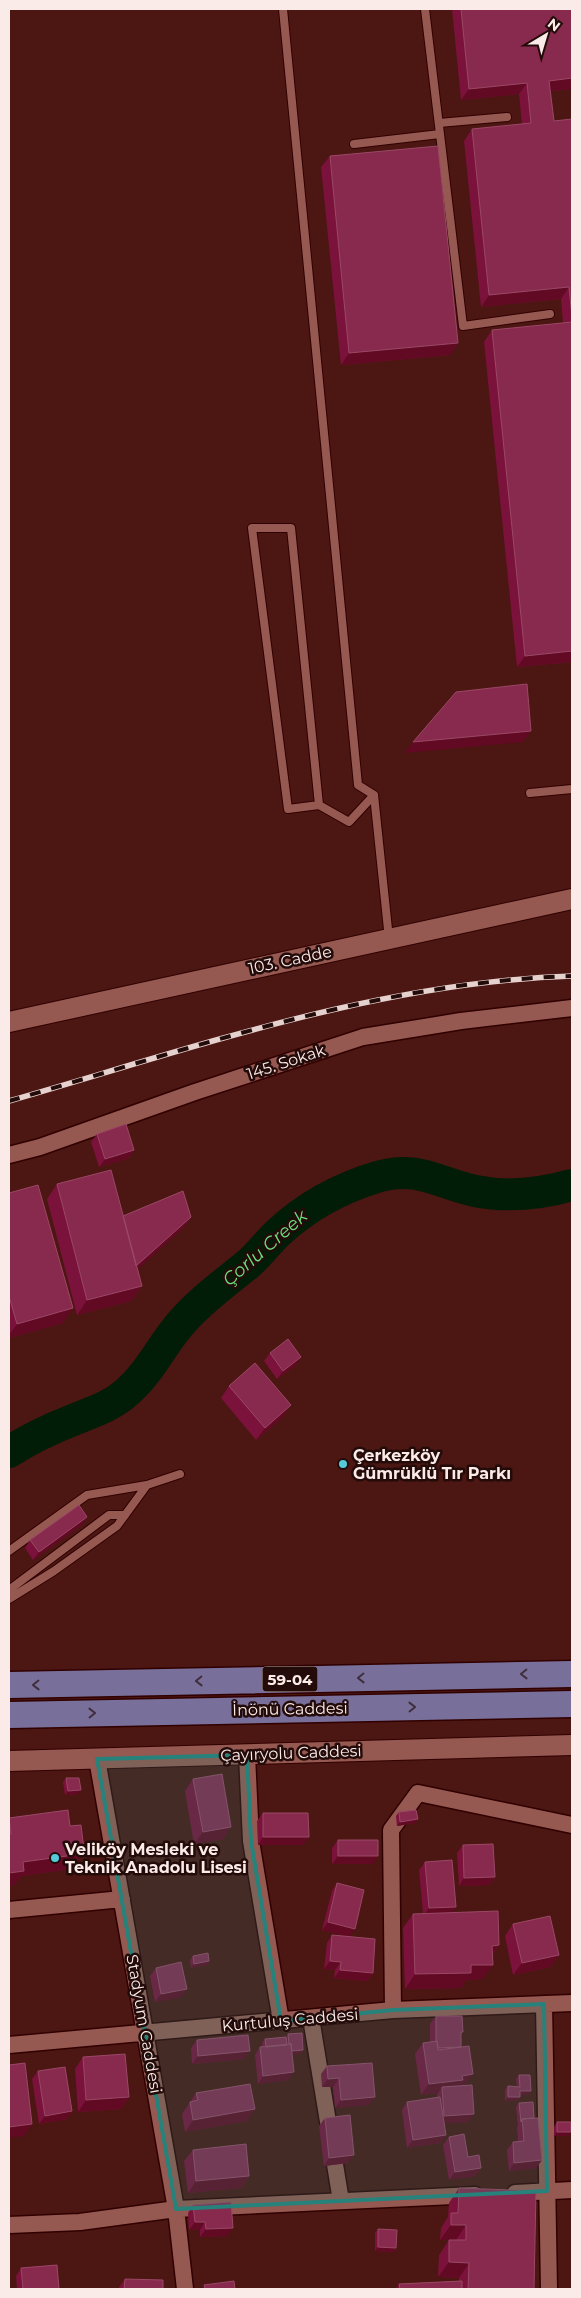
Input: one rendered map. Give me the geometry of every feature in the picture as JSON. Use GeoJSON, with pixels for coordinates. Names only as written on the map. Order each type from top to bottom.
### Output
{"type":"FeatureCollection","features":[{"type":"Feature","properties":{"kind":"main road","name":"59-04"},"geometry":{"type":"LineString","coordinates":[[9,1685],[572,1674]]}},
{"type":"Feature","properties":{"kind":"main road","name":"İnönü Caddesi"},"geometry":{"type":"LineString","coordinates":[[9,1715],[572,1704]]}},
{"type":"Feature","properties":{"kind":"street","name":"103. Cadde"},"geometry":{"type":"LineString","coordinates":[[9,1022],[572,899]]}},
{"type":"Feature","properties":{"kind":"street","name":"145. Sokak"},"geometry":{"type":"LineString","coordinates":[[9,1155],[40,1147],[195,1092],[363,1037],[461,1020],[572,1008]]}},
{"type":"Feature","properties":{"kind":"street","name":"Çayıryolu Caddesi"},"geometry":{"type":"LineString","coordinates":[[9,1761],[572,1745]]}},
{"type":"Feature","properties":{"kind":"street"},"geometry":{"type":"LineString","coordinates":[[247,1755],[251,1841],[281,2021]]}},
{"type":"Feature","properties":{"kind":"street","name":"Stadyum Caddesi"},"geometry":{"type":"LineString","coordinates":[[97,1759],[176,2209],[185,2289]]}},
{"type":"Feature","properties":{"kind":"street"},"geometry":{"type":"LineString","coordinates":[[393,2010],[391,1830],[418,1793],[572,1825]]}},
{"type":"Feature","properties":{"kind":"street"},"geometry":{"type":"LineString","coordinates":[[9,1910],[122,1899]]}},
{"type":"Feature","properties":{"kind":"street","name":"Kurtuluş Caddesi"},"geometry":{"type":"LineString","coordinates":[[9,2045],[393,2010],[572,2003]]}},
{"type":"Feature","properties":{"kind":"street"},"geometry":{"type":"LineString","coordinates":[[544,2004],[549,2289]]}},
{"type":"Feature","properties":{"kind":"street"},"geometry":{"type":"LineString","coordinates":[[311,2018],[341,2201]]}},
{"type":"Feature","properties":{"kind":"street"},"geometry":{"type":"LineString","coordinates":[[9,2225],[80,2222],[176,2209],[572,2190]]}},
{"type":"Feature","properties":{"kind":"lane"},"geometry":{"type":"LineString","coordinates":[[283,9],[358,785],[374,795]]}},
{"type":"Feature","properties":{"kind":"lane"},"geometry":{"type":"LineString","coordinates":[[425,9],[463,326],[550,314]]}},
{"type":"Feature","properties":{"kind":"lane"},"geometry":{"type":"LineString","coordinates":[[439,122],[507,117]]}},
{"type":"Feature","properties":{"kind":"lane"},"geometry":{"type":"LineString","coordinates":[[354,144],[440,134]]}},
{"type":"Feature","properties":{"kind":"lane"},"geometry":{"type":"LineString","coordinates":[[319,805],[291,528],[252,528],[288,808],[319,805],[349,822],[374,795]]}},
{"type":"Feature","properties":{"kind":"lane"},"geometry":{"type":"LineString","coordinates":[[530,793],[572,790]]}},
{"type":"Feature","properties":{"kind":"lane"},"geometry":{"type":"LineString","coordinates":[[374,795],[389,939]]}},
{"type":"Feature","properties":{"kind":"lane"},"geometry":{"type":"LineString","coordinates":[[9,1550],[87,1495],[147,1485],[180,1474]]}},
{"type":"Feature","properties":{"kind":"lane"},"geometry":{"type":"LineString","coordinates":[[9,1598],[54,1571],[117,1526],[147,1485]]}},
{"type":"Feature","properties":{"kind":"lane"},"geometry":{"type":"LineString","coordinates":[[9,1590],[109,1515],[125,1515]]}},
{"type":"Feature","properties":{"kind":"highlighted area"},"geometry":{"type":"Polygon","coordinates":[[[247,1755],[251,1841],[281,2021],[393,2010],[544,2004],[547,2191],[176,2209],[97,1759],[247,1755]]]}},
{"type":"Feature","properties":{"kind":"building"},"geometry":{"type":"Polygon","coordinates":[[[461,9],[572,9],[572,78],[549,81],[554,121],[572,119],[572,317],[569,287],[489,295],[472,129],[531,123],[527,83],[469,89],[461,9]]]}},
{"type":"Feature","properties":{"kind":"building"},"geometry":{"type":"Polygon","coordinates":[[[438,146],[458,343],[349,353],[330,156],[438,146]]]}},
{"type":"Feature","properties":{"kind":"building"},"geometry":{"type":"Polygon","coordinates":[[[572,322],[572,651],[525,656],[492,330],[572,322]]]}},
{"type":"Feature","properties":{"kind":"building"},"geometry":{"type":"Polygon","coordinates":[[[527,684],[531,731],[413,742],[456,692],[527,684]]]}},
{"type":"Feature","properties":{"kind":"building"},"geometry":{"type":"Polygon","coordinates":[[[126,1124],[134,1150],[105,1159],[97,1134],[126,1124]]]}},
{"type":"Feature","properties":{"kind":"building"},"geometry":{"type":"Polygon","coordinates":[[[111,1170],[142,1286],[87,1300],[57,1184],[111,1170]]]}},
{"type":"Feature","properties":{"kind":"building"},"geometry":{"type":"Polygon","coordinates":[[[38,1185],[73,1308],[17,1324],[9,1296],[9,1193],[38,1185]]]}},
{"type":"Feature","properties":{"kind":"building"},"geometry":{"type":"Polygon","coordinates":[[[183,1191],[191,1217],[136,1266],[123,1216],[183,1191]]]}},
{"type":"Feature","properties":{"kind":"building"},"geometry":{"type":"Polygon","coordinates":[[[288,1339],[301,1357],[283,1371],[270,1353],[288,1339]]]}},
{"type":"Feature","properties":{"kind":"building"},"geometry":{"type":"Polygon","coordinates":[[[255,1363],[291,1405],[265,1428],[229,1386],[255,1363]]]}},
{"type":"Feature","properties":{"kind":"building"},"geometry":{"type":"Polygon","coordinates":[[[79,1505],[87,1517],[39,1552],[30,1540],[79,1505]]]}},
{"type":"Feature","properties":{"kind":"building"},"geometry":{"type":"Polygon","coordinates":[[[222,1774],[231,1827],[203,1832],[193,1779],[222,1774]]]}},
{"type":"Feature","properties":{"kind":"building"},"geometry":{"type":"Polygon","coordinates":[[[66,1778],[79,1778],[81,1790],[68,1791],[66,1778]]]}},
{"type":"Feature","properties":{"kind":"building"},"geometry":{"type":"Polygon","coordinates":[[[68,1810],[70,1826],[81,1825],[84,1850],[74,1852],[74,1855],[23,1862],[24,1871],[9,1873],[9,1834],[11,1834],[9,1818],[68,1810]]]}},
{"type":"Feature","properties":{"kind":"building"},"geometry":{"type":"Polygon","coordinates":[[[416,1810],[418,1819],[400,1822],[399,1812],[416,1810]]]}},
{"type":"Feature","properties":{"kind":"building"},"geometry":{"type":"Polygon","coordinates":[[[263,1813],[308,1813],[309,1837],[263,1837],[263,1813]]]}},
{"type":"Feature","properties":{"kind":"building"},"geometry":{"type":"Polygon","coordinates":[[[338,1840],[378,1840],[378,1856],[338,1856],[338,1840]]]}},
{"type":"Feature","properties":{"kind":"building"},"geometry":{"type":"Polygon","coordinates":[[[493,1844],[495,1877],[464,1878],[463,1845],[493,1844]]]}},
{"type":"Feature","properties":{"kind":"building"},"geometry":{"type":"Polygon","coordinates":[[[452,1860],[456,1907],[429,1908],[425,1862],[452,1860]]]}},
{"type":"Feature","properties":{"kind":"building"},"geometry":{"type":"Polygon","coordinates":[[[337,1883],[364,1890],[355,1929],[328,1922],[337,1883]]]}},
{"type":"Feature","properties":{"kind":"building"},"geometry":{"type":"Polygon","coordinates":[[[498,1911],[499,1945],[492,1946],[493,1965],[471,1965],[471,1973],[415,1974],[413,1914],[498,1911]]]}},
{"type":"Feature","properties":{"kind":"building"},"geometry":{"type":"Polygon","coordinates":[[[550,1916],[559,1955],[522,1963],[513,1924],[550,1916]]]}},
{"type":"Feature","properties":{"kind":"building"},"geometry":{"type":"Polygon","coordinates":[[[332,1935],[375,1939],[373,1973],[340,1970],[341,1962],[330,1961],[332,1935]]]}},
{"type":"Feature","properties":{"kind":"building"},"geometry":{"type":"Polygon","coordinates":[[[208,1953],[209,1961],[194,1964],[193,1956],[208,1953]]]}},
{"type":"Feature","properties":{"kind":"building"},"geometry":{"type":"Polygon","coordinates":[[[181,1962],[187,1989],[161,1994],[156,1968],[181,1962]]]}},
{"type":"Feature","properties":{"kind":"building"},"geometry":{"type":"Polygon","coordinates":[[[436,2016],[462,2016],[463,2032],[461,2032],[461,2047],[438,2048],[436,2041],[436,2016]]]}},
{"type":"Feature","properties":{"kind":"building"},"geometry":{"type":"Polygon","coordinates":[[[302,2033],[303,2050],[292,2051],[288,2034],[302,2033]]]}},
{"type":"Feature","properties":{"kind":"building"},"geometry":{"type":"Polygon","coordinates":[[[248,2035],[250,2051],[198,2056],[197,2040],[248,2035]]]}},
{"type":"Feature","properties":{"kind":"building"},"geometry":{"type":"Polygon","coordinates":[[[286,2037],[287,2045],[266,2047],[265,2039],[286,2037]]]}},
{"type":"Feature","properties":{"kind":"building"},"geometry":{"type":"Polygon","coordinates":[[[437,2041],[438,2050],[469,2046],[473,2074],[462,2076],[463,2080],[429,2084],[423,2043],[437,2041]]]}},
{"type":"Feature","properties":{"kind":"building"},"geometry":{"type":"Polygon","coordinates":[[[291,2044],[294,2072],[263,2076],[260,2047],[291,2044]]]}},
{"type":"Feature","properties":{"kind":"building"},"geometry":{"type":"Polygon","coordinates":[[[125,2054],[129,2097],[86,2100],[83,2057],[125,2054]]]}},
{"type":"Feature","properties":{"kind":"building"},"geometry":{"type":"Polygon","coordinates":[[[25,2063],[32,2124],[9,2127],[9,2065],[25,2063]]]}},
{"type":"Feature","properties":{"kind":"building"},"geometry":{"type":"Polygon","coordinates":[[[372,2063],[375,2097],[341,2100],[339,2078],[328,2079],[327,2066],[372,2063]]]}},
{"type":"Feature","properties":{"kind":"building"},"geometry":{"type":"Polygon","coordinates":[[[65,2067],[72,2111],[45,2116],[38,2071],[65,2067]]]}},
{"type":"Feature","properties":{"kind":"building"},"geometry":{"type":"Polygon","coordinates":[[[519,2075],[530,2075],[531,2091],[520,2091],[520,2097],[508,2097],[508,2086],[520,2087],[519,2075]]]}},
{"type":"Feature","properties":{"kind":"building"},"geometry":{"type":"Polygon","coordinates":[[[250,2084],[255,2109],[193,2120],[190,2102],[198,2100],[196,2093],[250,2084]]]}},
{"type":"Feature","properties":{"kind":"building"},"geometry":{"type":"Polygon","coordinates":[[[472,2085],[474,2114],[444,2116],[442,2087],[472,2085]]]}},
{"type":"Feature","properties":{"kind":"building"},"geometry":{"type":"Polygon","coordinates":[[[440,2097],[446,2135],[413,2140],[407,2102],[440,2097]]]}},
{"type":"Feature","properties":{"kind":"building"},"geometry":{"type":"Polygon","coordinates":[[[533,2102],[534,2118],[522,2119],[521,2122],[519,2103],[533,2102]]]}},
{"type":"Feature","properties":{"kind":"building"},"geometry":{"type":"Polygon","coordinates":[[[350,2115],[354,2155],[329,2158],[325,2118],[350,2115]]]}},
{"type":"Feature","properties":{"kind":"building"},"geometry":{"type":"Polygon","coordinates":[[[538,2118],[542,2160],[514,2163],[513,2142],[524,2141],[522,2119],[538,2118]]]}},
{"type":"Feature","properties":{"kind":"building"},"geometry":{"type":"Polygon","coordinates":[[[557,2122],[571,2122],[571,2132],[557,2132],[557,2122]]]}},
{"type":"Feature","properties":{"kind":"building"},"geometry":{"type":"Polygon","coordinates":[[[464,2134],[468,2157],[479,2155],[481,2168],[455,2172],[449,2137],[464,2134]]]}},
{"type":"Feature","properties":{"kind":"building"},"geometry":{"type":"Polygon","coordinates":[[[246,2144],[249,2176],[196,2181],[193,2150],[246,2144]]]}},
{"type":"Feature","properties":{"kind":"building"},"geometry":{"type":"Polygon","coordinates":[[[459,2188],[536,2191],[534,2289],[468,2289],[469,2263],[449,2262],[449,2240],[466,2240],[466,2225],[451,2225],[451,2213],[458,2213],[459,2188]]]}},
{"type":"Feature","properties":{"kind":"building"},"geometry":{"type":"Polygon","coordinates":[[[231,2202],[233,2228],[206,2229],[205,2222],[195,2222],[193,2205],[231,2202]]]}},
{"type":"Feature","properties":{"kind":"building"},"geometry":{"type":"Polygon","coordinates":[[[378,2229],[397,2230],[396,2248],[378,2247],[378,2229]]]}},
{"type":"Feature","properties":{"kind":"building"},"geometry":{"type":"Polygon","coordinates":[[[57,2265],[59,2289],[23,2289],[21,2268],[57,2265]]]}},
{"type":"Feature","properties":{"kind":"building"},"geometry":{"type":"Polygon","coordinates":[[[125,2279],[163,2280],[163,2289],[124,2289],[125,2279]]]}},
{"type":"Feature","properties":{"kind":"building"},"geometry":{"type":"Polygon","coordinates":[[[234,2281],[235,2289],[205,2289],[204,2285],[234,2281]]]}},
{"type":"Feature","properties":{"kind":"building"},"geometry":{"type":"Polygon","coordinates":[[[462,2281],[462,2289],[400,2289],[399,2284],[462,2281]]]}},
{"type":"Feature","properties":{"kind":"waterway","name":"Çorlu Creek"},"geometry":{"type":"LineString","coordinates":[[9,1452],[64,1423],[101,1409],[120,1398],[142,1377],[175,1331],[197,1306],[251,1261],[275,1236],[301,1214],[338,1192],[377,1177],[405,1173],[428,1176],[475,1191],[512,1195],[536,1193],[572,1185]]}},
{"type":"Feature","properties":{"kind":"railway"},"geometry":{"type":"LineString","coordinates":[[9,1101],[217,1040],[358,1004],[428,991],[500,981],[572,976]]}},
{"type":"Feature","properties":{"kind":"place","name":"Çerkezköy Gümrüklü Tır Parkı"},"geometry":{"type":"Point","coordinates":[343,1464]}},
{"type":"Feature","properties":{"kind":"place","name":"Veliköy Mesleki ve Teknik Anadolu Lisesi"},"geometry":{"type":"Point","coordinates":[55,1858]}}]}
